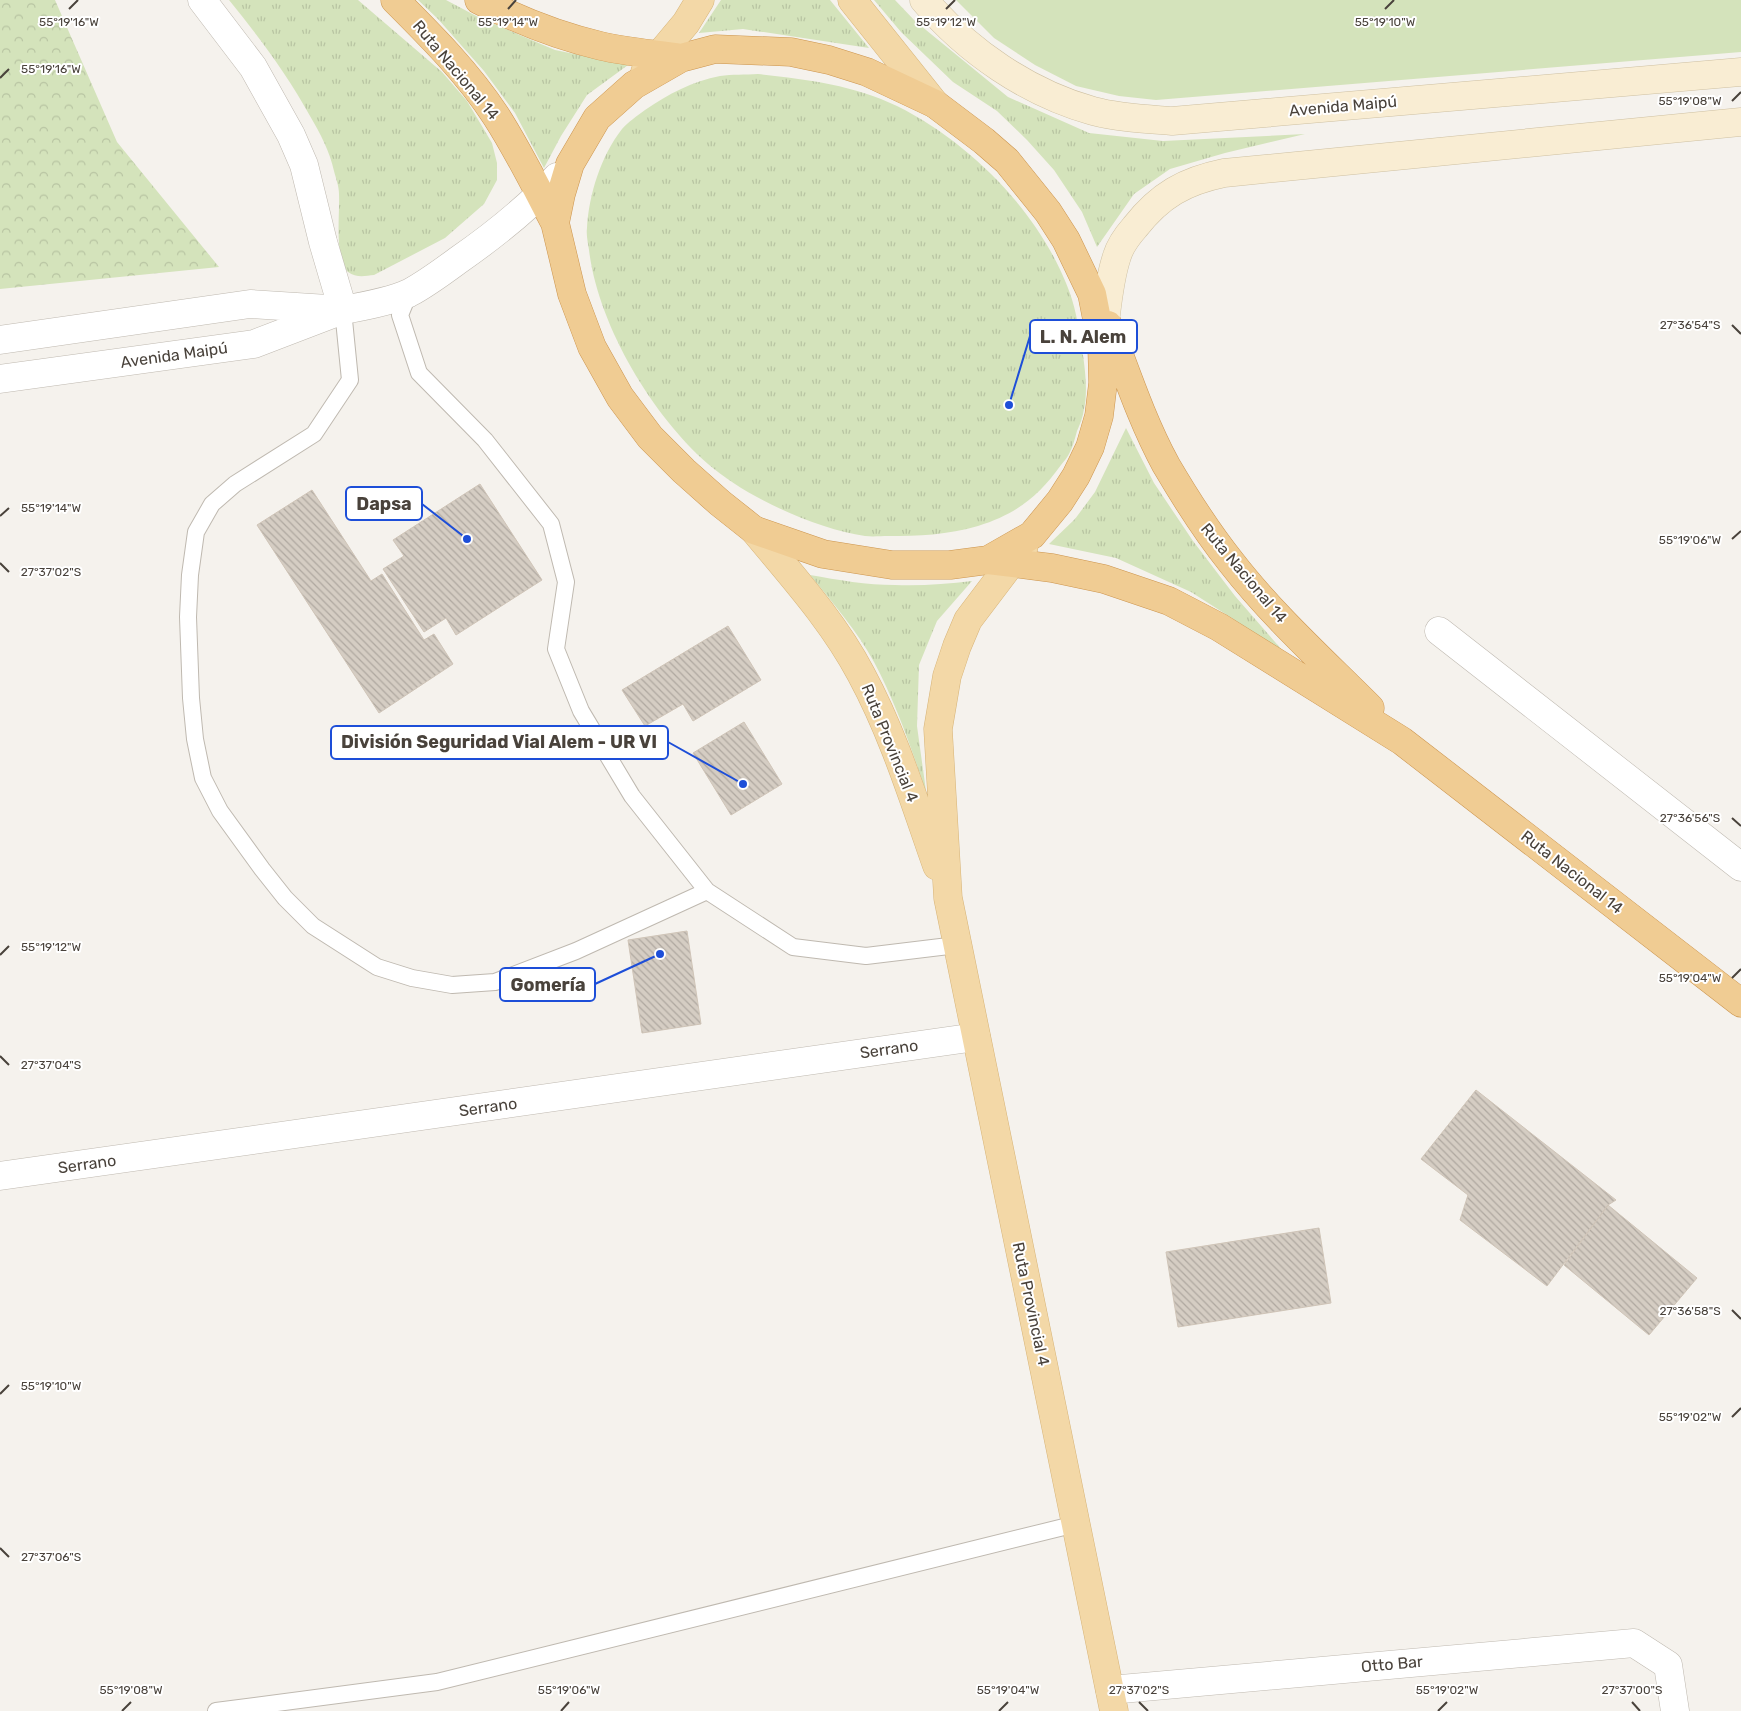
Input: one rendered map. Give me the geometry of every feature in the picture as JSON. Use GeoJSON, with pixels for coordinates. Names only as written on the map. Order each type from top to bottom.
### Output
{"type":"FeatureCollection","features":[{"type":"Feature","properties":{"kind":"highway","name":"Ruta Nacional 14"},"geometry":{"type":"LineString","coordinates":[[395,0],[428,33],[495,114],[520,156],[555,223]]}},
{"type":"Feature","properties":{"kind":"highway"},"geometry":{"type":"LineString","coordinates":[[479,0],[518,20],[561,35],[602,46],[670,56],[715,49],[791,52],[829,60],[867,72],[935,104],[1007,161],[1048,212],[1066,240],[1092,294],[1104,332],[1103,382],[1099,416],[1090,447],[1076,476],[1060,501],[1032,534],[1000,561],[950,565],[892,565],[823,554],[754,530],[684,472],[650,437],[620,397],[592,347],[572,294],[555,223],[570,164],[597,118],[670,56]]}},
{"type":"Feature","properties":{"kind":"highway","name":"Ruta Nacional 14"},"geometry":{"type":"LineString","coordinates":[[1104,332],[1166,463],[1196,514],[1232,563],[1275,613],[1402,741]]}},
{"type":"Feature","properties":{"kind":"highway","name":"Ruta Nacional 14"},"geometry":{"type":"LineString","coordinates":[[1000,561],[1104,579],[1169,600],[1219,627],[1402,741],[1741,1003]]}},
{"type":"Feature","properties":{"kind":"main road"},"geometry":{"type":"LineString","coordinates":[[670,56],[700,0]]}},
{"type":"Feature","properties":{"kind":"main road"},"geometry":{"type":"LineString","coordinates":[[852,0],[935,104]]}},
{"type":"Feature","properties":{"kind":"main road","name":"Avenida Maipú"},"geometry":{"type":"LineString","coordinates":[[924,0],[942,22],[964,41],[1029,86],[1061,100],[1094,111],[1132,118],[1172,121],[1741,72]]}},
{"type":"Feature","properties":{"kind":"main road"},"geometry":{"type":"LineString","coordinates":[[1104,332],[1110,279],[1117,254],[1129,234],[1145,213],[1161,199],[1179,187],[1202,178],[1224,172],[1741,122]]}},
{"type":"Feature","properties":{"kind":"main road","name":"Ruta Provincial 4"},"geometry":{"type":"LineString","coordinates":[[754,530],[813,602],[839,637],[861,673],[882,714],[897,752],[948,898]]}},
{"type":"Feature","properties":{"kind":"main road","name":"Ruta Provincial 4"},"geometry":{"type":"LineString","coordinates":[[1000,561],[968,620],[957,646],[947,676],[938,729],[948,898],[1112,1700]]}},
{"type":"Feature","properties":{"kind":"street"},"geometry":{"type":"LineString","coordinates":[[202,0],[253,67],[291,135],[304,165],[323,242],[343,310]]}},
{"type":"Feature","properties":{"kind":"street","name":"Avenida Maipú"},"geometry":{"type":"LineString","coordinates":[[0,340],[250,304],[343,310],[358,308],[408,293],[448,268],[495,234],[570,164]]}},
{"type":"Feature","properties":{"kind":"street","name":"Avenida Maipú"},"geometry":{"type":"LineString","coordinates":[[0,379],[254,344],[343,310]]}},
{"type":"Feature","properties":{"kind":"street"},"geometry":{"type":"LineString","coordinates":[[1439,631],[1741,867]]}},
{"type":"Feature","properties":{"kind":"street","name":"Serrano"},"geometry":{"type":"LineString","coordinates":[[0,1176],[976,1037]]}},
{"type":"Feature","properties":{"kind":"street","name":"Otto Bar"},"geometry":{"type":"LineString","coordinates":[[1112,1700],[1634,1643],[1668,1665],[1675,1711]]}},
{"type":"Feature","properties":{"kind":"lane"},"geometry":{"type":"LineString","coordinates":[[408,293],[400,314],[418,373],[485,440],[551,524],[566,582],[556,649],[581,710],[632,796],[707,891],[793,947],[866,956],[957,945]]}},
{"type":"Feature","properties":{"kind":"lane"},"geometry":{"type":"LineString","coordinates":[[343,310],[350,380],[314,434],[235,484],[212,504],[196,532],[190,575],[190,698],[195,739],[203,778],[220,811],[285,898],[314,926],[377,968],[412,978],[452,985],[495,982],[576,951],[707,891]]}},
{"type":"Feature","properties":{"kind":"lane"},"geometry":{"type":"LineString","coordinates":[[216,1711],[437,1682],[1076,1524]]}},
{"type":"Feature","properties":{"kind":"green space"},"geometry":{"type":"Polygon","coordinates":[[[0,0],[55,0],[117,142],[219,267],[0,289],[0,0]]]}},
{"type":"Feature","properties":{"kind":"green space"},"geometry":{"type":"Polygon","coordinates":[[[229,0],[358,0],[442,72],[467,101],[492,143],[497,163],[497,180],[484,204],[445,238],[374,275],[357,276],[348,272],[344,266],[339,247],[338,188],[330,157],[324,143],[301,100],[282,71],[229,0]]]}},
{"type":"Feature","properties":{"kind":"green space"},"geometry":{"type":"Polygon","coordinates":[[[418,0],[446,0],[480,18],[555,50],[628,65],[587,95],[561,136],[544,168],[515,113],[484,71],[438,19],[418,0]]]}},
{"type":"Feature","properties":{"kind":"green space"},"geometry":{"type":"Polygon","coordinates":[[[721,0],[830,0],[869,48],[743,29],[699,33],[721,0]]]}},
{"type":"Feature","properties":{"kind":"green space"},"geometry":{"type":"Polygon","coordinates":[[[874,0],[895,0],[915,21],[1008,97],[1089,133],[1163,141],[1305,134],[1225,153],[1170,169],[1134,194],[1097,247],[1082,212],[1054,170],[1027,140],[997,111],[953,82],[901,32],[874,0]]]}},
{"type":"Feature","properties":{"kind":"green space"},"geometry":{"type":"Polygon","coordinates":[[[956,0],[1741,0],[1741,52],[1156,100],[1119,96],[1076,86],[1035,65],[994,38],[956,0]]]}},
{"type":"Feature","properties":{"kind":"green space"},"geometry":{"type":"Polygon","coordinates":[[[758,74],[847,88],[881,99],[924,121],[950,138],[997,180],[1037,229],[1053,256],[1066,283],[1076,316],[1085,371],[1085,402],[1082,418],[1068,456],[1044,486],[1015,510],[992,521],[967,529],[910,536],[865,536],[804,519],[761,499],[708,464],[687,444],[667,420],[648,395],[631,367],[616,338],[594,279],[587,239],[590,202],[602,163],[624,126],[663,99],[681,89],[710,78],[725,75],[758,74]]]}},
{"type":"Feature","properties":{"kind":"green space"},"geometry":{"type":"Polygon","coordinates":[[[1126,428],[1154,483],[1193,541],[1235,596],[1282,650],[1191,592],[1116,558],[1049,544],[1075,519],[1095,492],[1126,428]]]}},
{"type":"Feature","properties":{"kind":"green space"},"geometry":{"type":"Polygon","coordinates":[[[810,575],[884,585],[924,585],[972,581],[937,621],[919,665],[917,726],[926,791],[896,709],[874,662],[852,628],[810,575]]]}},
{"type":"Feature","properties":{"kind":"building"},"geometry":{"type":"Polygon","coordinates":[[[480,484],[542,580],[456,635],[446,618],[424,632],[383,569],[404,556],[393,540],[480,484]]]}},
{"type":"Feature","properties":{"kind":"building"},"geometry":{"type":"Polygon","coordinates":[[[312,490],[371,581],[382,574],[424,640],[434,634],[453,664],[379,713],[257,525],[312,490]]]}},
{"type":"Feature","properties":{"kind":"building"},"geometry":{"type":"Polygon","coordinates":[[[728,626],[761,680],[693,721],[683,704],[645,726],[622,690],[728,626]]]}},
{"type":"Feature","properties":{"kind":"building"},"geometry":{"type":"Polygon","coordinates":[[[744,722],[782,784],[731,815],[693,753],[744,722]]]}},
{"type":"Feature","properties":{"kind":"building"},"geometry":{"type":"Polygon","coordinates":[[[687,931],[701,1024],[642,1033],[628,940],[687,931]]]}},
{"type":"Feature","properties":{"kind":"building"},"geometry":{"type":"Polygon","coordinates":[[[1476,1090],[1616,1200],[1608,1205],[1547,1286],[1460,1220],[1468,1195],[1421,1159],[1476,1090]]]}},
{"type":"Feature","properties":{"kind":"building"},"geometry":{"type":"Polygon","coordinates":[[[1608,1205],[1697,1278],[1649,1335],[1564,1265],[1608,1205]]]}},
{"type":"Feature","properties":{"kind":"building"},"geometry":{"type":"Polygon","coordinates":[[[1319,1228],[1331,1303],[1178,1327],[1166,1252],[1319,1228]]]}},
{"type":"Feature","properties":{"kind":"place","name":"L. N. Alem"},"geometry":{"type":"Point","coordinates":[1009,405]}},
{"type":"Feature","properties":{"kind":"place","name":"Dapsa"},"geometry":{"type":"Point","coordinates":[467,539]}},
{"type":"Feature","properties":{"kind":"place","name":"División Seguridad Vial Alem - UR VI"},"geometry":{"type":"Point","coordinates":[743,784]}},
{"type":"Feature","properties":{"kind":"place","name":"Gomería"},"geometry":{"type":"Point","coordinates":[660,954]}}]}
